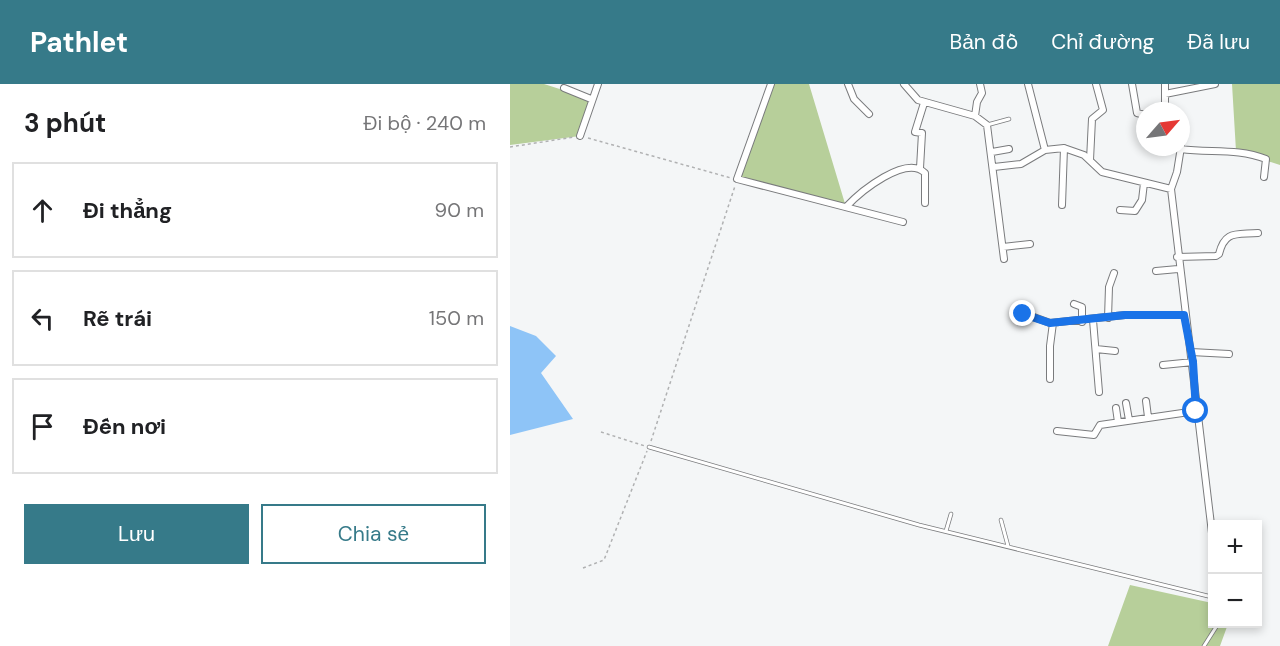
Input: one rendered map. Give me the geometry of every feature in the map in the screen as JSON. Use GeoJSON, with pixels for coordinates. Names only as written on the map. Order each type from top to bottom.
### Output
{"type":"FeatureCollection","features":[{"type":"Feature","properties":{"kind":"street"},"geometry":{"type":"LineString","coordinates":[[580,136],[598,84]]}},
{"type":"Feature","properties":{"kind":"street"},"geometry":{"type":"LineString","coordinates":[[771,84],[737,179],[903,222]]}},
{"type":"Feature","properties":{"kind":"street"},"geometry":{"type":"LineString","coordinates":[[848,84],[854,99],[869,114]]}},
{"type":"Feature","properties":{"kind":"street"},"geometry":{"type":"LineString","coordinates":[[904,84],[912,96],[924,103],[975,116],[987,125],[1004,259]]}},
{"type":"Feature","properties":{"kind":"street"},"geometry":{"type":"LineString","coordinates":[[975,116],[982,93],[980,84]]}},
{"type":"Feature","properties":{"kind":"street"},"geometry":{"type":"LineString","coordinates":[[1028,84],[1045,150]]}},
{"type":"Feature","properties":{"kind":"street"},"geometry":{"type":"LineString","coordinates":[[1090,160],[1092,119],[1103,110],[1096,84]]}},
{"type":"Feature","properties":{"kind":"street"},"geometry":{"type":"LineString","coordinates":[[1132,84],[1136,107]]}},
{"type":"Feature","properties":{"kind":"street"},"geometry":{"type":"LineString","coordinates":[[1165,84],[1165,102]]}},
{"type":"Feature","properties":{"kind":"street"},"geometry":{"type":"LineString","coordinates":[[1165,94],[1215,84]]}},
{"type":"Feature","properties":{"kind":"street"},"geometry":{"type":"LineString","coordinates":[[564,88],[591,99]]}},
{"type":"Feature","properties":{"kind":"street"},"geometry":{"type":"LineString","coordinates":[[924,103],[915,132],[922,134],[920,168],[926,177],[925,203]]}},
{"type":"Feature","properties":{"kind":"street"},"geometry":{"type":"LineString","coordinates":[[1062,205],[1064,148]]}},
{"type":"Feature","properties":{"kind":"street"},"geometry":{"type":"LineString","coordinates":[[994,167],[1022,164],[1045,150],[1064,148],[1084,155],[1102,172],[1171,189]]}},
{"type":"Feature","properties":{"kind":"street"},"geometry":{"type":"LineString","coordinates":[[1190,148],[1227,149],[1260,156],[1267,162],[1264,177]]}},
{"type":"Feature","properties":{"kind":"street"},"geometry":{"type":"LineString","coordinates":[[992,152],[1009,149]]}},
{"type":"Feature","properties":{"kind":"street"},"geometry":{"type":"LineString","coordinates":[[1179,156],[1171,189],[1178,269],[1193,362],[1196,411],[1210,520]]}},
{"type":"Feature","properties":{"kind":"street"},"geometry":{"type":"LineString","coordinates":[[846,207],[869,186],[885,177],[902,170],[920,168]]}},
{"type":"Feature","properties":{"kind":"street"},"geometry":{"type":"LineString","coordinates":[[1120,210],[1135,211],[1139,208],[1144,183]]}},
{"type":"Feature","properties":{"kind":"street"},"geometry":{"type":"LineString","coordinates":[[1177,257],[1216,256],[1219,254],[1223,240],[1230,235],[1258,233]]}},
{"type":"Feature","properties":{"kind":"street"},"geometry":{"type":"LineString","coordinates":[[1003,247],[1030,244]]}},
{"type":"Feature","properties":{"kind":"street"},"geometry":{"type":"LineString","coordinates":[[1156,271],[1178,269]]}},
{"type":"Feature","properties":{"kind":"street"},"geometry":{"type":"LineString","coordinates":[[1108,318],[1109,287],[1114,273]]}},
{"type":"Feature","properties":{"kind":"street"},"geometry":{"type":"LineString","coordinates":[[1074,304],[1080,304],[1082,322]]}},
{"type":"Feature","properties":{"kind":"street"},"geometry":{"type":"LineString","coordinates":[[1023,314],[1053,323],[1082,322],[1125,315],[1184,315]]}},
{"type":"Feature","properties":{"kind":"street"},"geometry":{"type":"LineString","coordinates":[[1093,320],[1099,392]]}},
{"type":"Feature","properties":{"kind":"street"},"geometry":{"type":"LineString","coordinates":[[1050,379],[1053,323]]}},
{"type":"Feature","properties":{"kind":"street"},"geometry":{"type":"LineString","coordinates":[[1096,349],[1115,351]]}},
{"type":"Feature","properties":{"kind":"street"},"geometry":{"type":"LineString","coordinates":[[1191,352],[1229,354]]}},
{"type":"Feature","properties":{"kind":"street"},"geometry":{"type":"LineString","coordinates":[[1163,365],[1193,362]]}},
{"type":"Feature","properties":{"kind":"street"},"geometry":{"type":"LineString","coordinates":[[1146,401],[1148,417]]}},
{"type":"Feature","properties":{"kind":"street"},"geometry":{"type":"LineString","coordinates":[[1126,403],[1129,420]]}},
{"type":"Feature","properties":{"kind":"street"},"geometry":{"type":"LineString","coordinates":[[1116,408],[1118,422]]}},
{"type":"Feature","properties":{"kind":"street"},"geometry":{"type":"LineString","coordinates":[[1057,431],[1094,435],[1098,425],[1196,411]]}},
{"type":"Feature","properties":{"kind":"lane"},"geometry":{"type":"LineString","coordinates":[[987,125],[1009,119]]}},
{"type":"Feature","properties":{"kind":"lane"},"geometry":{"type":"LineString","coordinates":[[649,447],[946,531],[1208,596]]}},
{"type":"Feature","properties":{"kind":"lane"},"geometry":{"type":"LineString","coordinates":[[946,531],[951,514]]}},
{"type":"Feature","properties":{"kind":"lane"},"geometry":{"type":"LineString","coordinates":[[1001,520],[1008,546]]}},
{"type":"Feature","properties":{"kind":"lane"},"geometry":{"type":"LineString","coordinates":[[1204,646],[1215,628]]}},
{"type":"Feature","properties":{"kind":"path"},"geometry":{"type":"LineString","coordinates":[[510,147],[580,136],[737,179],[649,447],[604,560],[583,568]]}},
{"type":"Feature","properties":{"kind":"path"},"geometry":{"type":"LineString","coordinates":[[601,432],[649,447]]}},
{"type":"Feature","properties":{"kind":"green space"},"geometry":{"type":"Polygon","coordinates":[[[510,84],[544,84],[591,99],[580,136],[510,145],[510,84]]]}},
{"type":"Feature","properties":{"kind":"green space"},"geometry":{"type":"Polygon","coordinates":[[[771,84],[809,84],[846,207],[737,179],[771,84]]]}},
{"type":"Feature","properties":{"kind":"green space"},"geometry":{"type":"Polygon","coordinates":[[[1232,84],[1280,84],[1280,165],[1236,151],[1232,84]]]}},
{"type":"Feature","properties":{"kind":"green space"},"geometry":{"type":"Polygon","coordinates":[[[1130,585],[1208,602],[1208,628],[1227,628],[1220,646],[1108,646],[1130,585]]]}},
{"type":"Feature","properties":{"kind":"water"},"geometry":{"type":"Polygon","coordinates":[[[510,326],[536,336],[556,356],[541,373],[573,419],[510,435],[510,326]]]}},
{"type":"Feature","properties":{"kind":"route"},"geometry":{"type":"LineString","coordinates":[[1023,314],[1050,323],[1082,322],[1125,315],[1184,315],[1193,362],[1196,411]]}}]}
